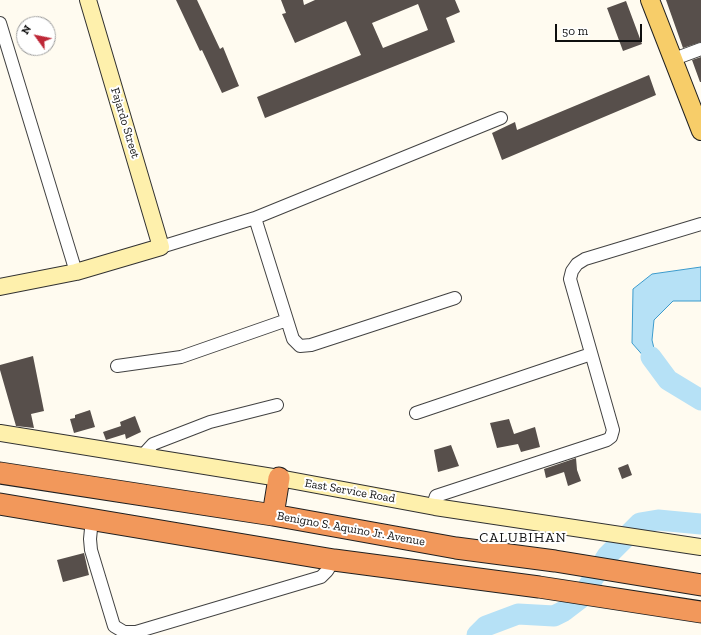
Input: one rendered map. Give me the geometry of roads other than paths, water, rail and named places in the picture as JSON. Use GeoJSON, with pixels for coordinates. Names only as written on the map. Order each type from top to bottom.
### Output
{"type":"FeatureCollection","features":[{"type":"Feature","properties":{"kind":"highway","name":"Benigno S. Aquino Jr. Avenue"},"geometry":{"type":"LineString","coordinates":[[0,473],[273,515],[456,548],[555,560],[701,585]]}},
{"type":"Feature","properties":{"kind":"highway"},"geometry":{"type":"LineString","coordinates":[[273,515],[279,478]]}},
{"type":"Feature","properties":{"kind":"highway"},"geometry":{"type":"LineString","coordinates":[[0,504],[334,560],[450,576],[539,586],[701,612]]}},
{"type":"Feature","properties":{"kind":"highway"},"geometry":{"type":"LineString","coordinates":[[450,576],[456,548]]}},
{"type":"Feature","properties":{"kind":"main road"},"geometry":{"type":"LineString","coordinates":[[650,0],[701,131]]}},
{"type":"Feature","properties":{"kind":"street","name":"Fajardo Street"},"geometry":{"type":"LineString","coordinates":[[88,0],[161,247]]}},
{"type":"Feature","properties":{"kind":"street"},"geometry":{"type":"LineString","coordinates":[[0,23],[76,272]]}},
{"type":"Feature","properties":{"kind":"street"},"geometry":{"type":"LineString","coordinates":[[674,59],[701,49]]}},
{"type":"Feature","properties":{"kind":"street"},"geometry":{"type":"LineString","coordinates":[[1,283],[76,272],[255,218],[501,118]]}},
{"type":"Feature","properties":{"kind":"street"},"geometry":{"type":"LineString","coordinates":[[255,218],[293,339],[300,346],[312,345],[455,298]]}},
{"type":"Feature","properties":{"kind":"street"},"geometry":{"type":"LineString","coordinates":[[435,507],[434,502],[436,496],[607,440],[611,437],[613,430],[570,279],[572,271],[577,264],[585,259],[701,224]]}},
{"type":"Feature","properties":{"kind":"street"},"geometry":{"type":"LineString","coordinates":[[117,366],[181,356],[287,320]]}},
{"type":"Feature","properties":{"kind":"street"},"geometry":{"type":"LineString","coordinates":[[416,413],[591,354]]}},
{"type":"Feature","properties":{"kind":"street"},"geometry":{"type":"LineString","coordinates":[[142,456],[154,444],[210,422],[277,405]]}},
{"type":"Feature","properties":{"kind":"street","name":"East Service Road"},"geometry":{"type":"LineString","coordinates":[[0,433],[279,478],[435,507],[701,547]]}},
{"type":"Feature","properties":{"kind":"street"},"geometry":{"type":"LineString","coordinates":[[92,519],[90,539],[91,550],[114,626],[124,632],[136,632],[321,577],[334,560]]}},
{"type":"Feature","properties":{"kind":"water"},"geometry":{"type":"Polygon","coordinates":[[[701,267],[701,301],[673,301],[654,320],[652,340],[657,361],[668,380],[632,343],[633,289],[652,274],[701,267]]]}},
{"type":"Feature","properties":{"kind":"waterway"},"geometry":{"type":"LineString","coordinates":[[651,357],[668,380],[701,400]]}},
{"type":"Feature","properties":{"kind":"waterway"},"geometry":{"type":"LineString","coordinates":[[477,635],[486,626],[518,614],[554,616],[564,611],[581,598],[607,556],[640,523],[658,520],[701,524]]}},
{"type":"Feature","properties":{"kind":"district","name":"CALUBIHAN"},"geometry":{"type":"Point","coordinates":[523,538]}}]}
